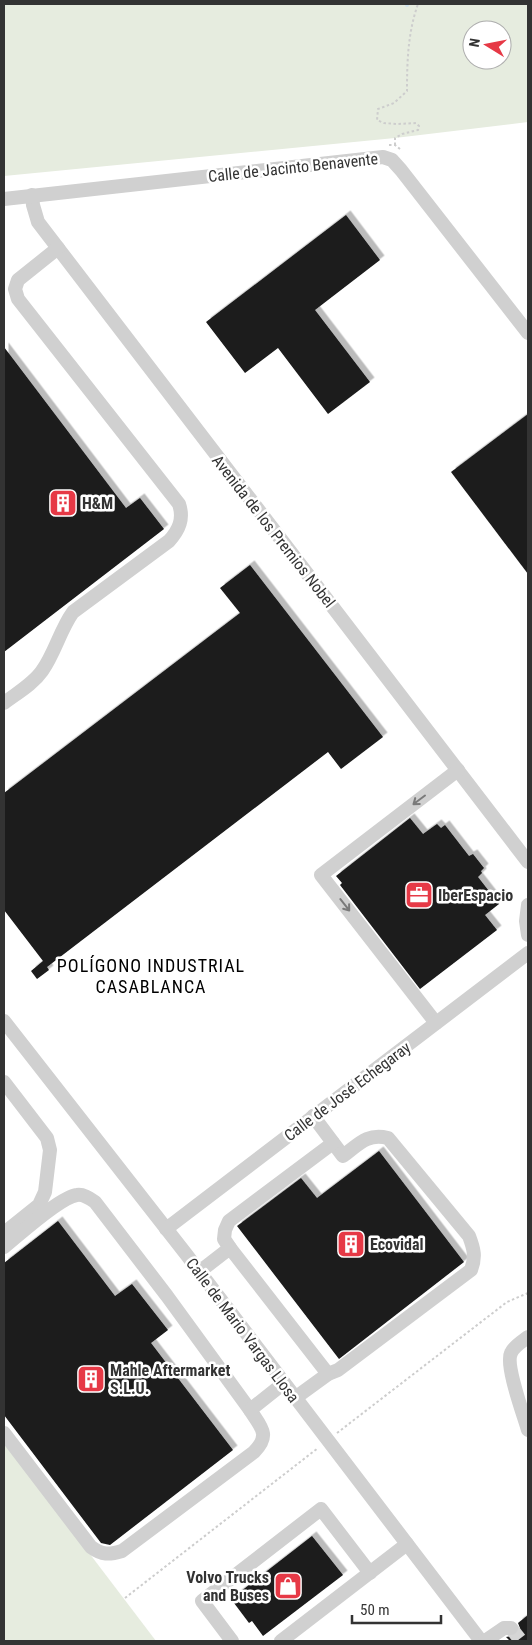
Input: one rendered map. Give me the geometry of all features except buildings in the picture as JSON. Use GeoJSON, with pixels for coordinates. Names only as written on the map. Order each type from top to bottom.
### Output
{"type":"FeatureCollection","features":[{"type":"Feature","properties":{"kind":"street","name":"Calle de Jacinto Benavente"},"geometry":{"type":"LineString","coordinates":[[4,199],[383,157],[392,160],[401,170],[528,333]]}},
{"type":"Feature","properties":{"kind":"street","name":"Avenida de los Premios Nobel"},"geometry":{"type":"LineString","coordinates":[[32,195],[38,222],[528,862]]}},
{"type":"Feature","properties":{"kind":"street"},"geometry":{"type":"LineString","coordinates":[[4,703],[33,681],[42,670],[73,612],[169,542],[177,533],[181,522],[182,512],[179,504],[18,298],[15,289],[18,280],[58,248]]}},
{"type":"Feature","properties":{"kind":"street"},"geometry":{"type":"LineString","coordinates":[[436,1023],[321,875],[458,770]]}},
{"type":"Feature","properties":{"kind":"street"},"geometry":{"type":"LineString","coordinates":[[528,905],[526,921],[528,935]]}},
{"type":"Feature","properties":{"kind":"street","name":"Calle de José Echegaray"},"geometry":{"type":"LineString","coordinates":[[166,1229],[528,953]]}},
{"type":"Feature","properties":{"kind":"street","name":"Calle de Mario Vargas Llosa"},"geometry":{"type":"LineString","coordinates":[[4,1021],[166,1229],[481,1641]]}},
{"type":"Feature","properties":{"kind":"street"},"geometry":{"type":"LineString","coordinates":[[4,1082],[47,1138],[50,1150],[44,1192],[39,1205],[4,1233]]}},
{"type":"Feature","properties":{"kind":"street"},"geometry":{"type":"LineString","coordinates":[[295,1398],[328,1374],[338,1370],[471,1270],[474,1256],[469,1236],[388,1138],[370,1137],[343,1156],[313,1116]]}},
{"type":"Feature","properties":{"kind":"street"},"geometry":{"type":"LineString","coordinates":[[328,1374],[224,1239],[229,1221],[333,1143]]}},
{"type":"Feature","properties":{"kind":"street"},"geometry":{"type":"LineString","coordinates":[[4,1247],[64,1201],[76,1195],[87,1196],[94,1202],[167,1296],[262,1427],[264,1435],[262,1444],[122,1551],[104,1554],[91,1546],[4,1433]]}},
{"type":"Feature","properties":{"kind":"street"},"geometry":{"type":"LineString","coordinates":[[199,1272],[230,1248]]}},
{"type":"Feature","properties":{"kind":"street"},"geometry":{"type":"LineString","coordinates":[[528,1337],[511,1353],[510,1359],[510,1370],[528,1430]]}},
{"type":"Feature","properties":{"kind":"street"},"geometry":{"type":"LineString","coordinates":[[250,1410],[284,1383]]}},
{"type":"Feature","properties":{"kind":"street"},"geometry":{"type":"LineString","coordinates":[[232,1641],[202,1601],[321,1509],[370,1573]]}},
{"type":"Feature","properties":{"kind":"street"},"geometry":{"type":"LineString","coordinates":[[281,1641],[407,1544]]}},
{"type":"Feature","properties":{"kind":"street"},"geometry":{"type":"LineString","coordinates":[[485,1641],[504,1628],[511,1628]]}},
{"type":"Feature","properties":{"kind":"path"},"geometry":{"type":"LineString","coordinates":[[395,145],[395,138],[418,130],[419,126],[416,122],[384,123],[378,120],[377,116],[378,110],[394,103],[407,91],[408,47],[412,22],[418,4]]}},
{"type":"Feature","properties":{"kind":"shaded area"},"geometry":{"type":"Polygon","coordinates":[[[4,4],[528,4],[528,122],[395,138],[4,176],[4,4]]]}},
{"type":"Feature","properties":{"kind":"shaded area"},"geometry":{"type":"Polygon","coordinates":[[[4,1441],[156,1641],[4,1641],[4,1441]]]}},
{"type":"Feature","properties":{"kind":"tunnel"},"geometry":{"type":"LineString","coordinates":[[511,1628],[521,1641]]}},
{"type":"Feature","properties":{"kind":"place","name":"H&M"},"geometry":{"type":"Point","coordinates":[63,503]}},
{"type":"Feature","properties":{"kind":"place","name":"IberEspacio"},"geometry":{"type":"Point","coordinates":[419,895]}},
{"type":"Feature","properties":{"kind":"place","name":"Ecovidal"},"geometry":{"type":"Point","coordinates":[351,1244]}},
{"type":"Feature","properties":{"kind":"place","name":"Mahle Aftermarket S.L.U."},"geometry":{"type":"Point","coordinates":[91,1379]}},
{"type":"Feature","properties":{"kind":"place","name":"Volvo Trucks and Buses"},"geometry":{"type":"Point","coordinates":[288,1586]}},
{"type":"Feature","properties":{"kind":"district","name":"POLÍGONO INDUSTRIAL CASABLANCA"},"geometry":{"type":"Point","coordinates":[151,976]}}]}
